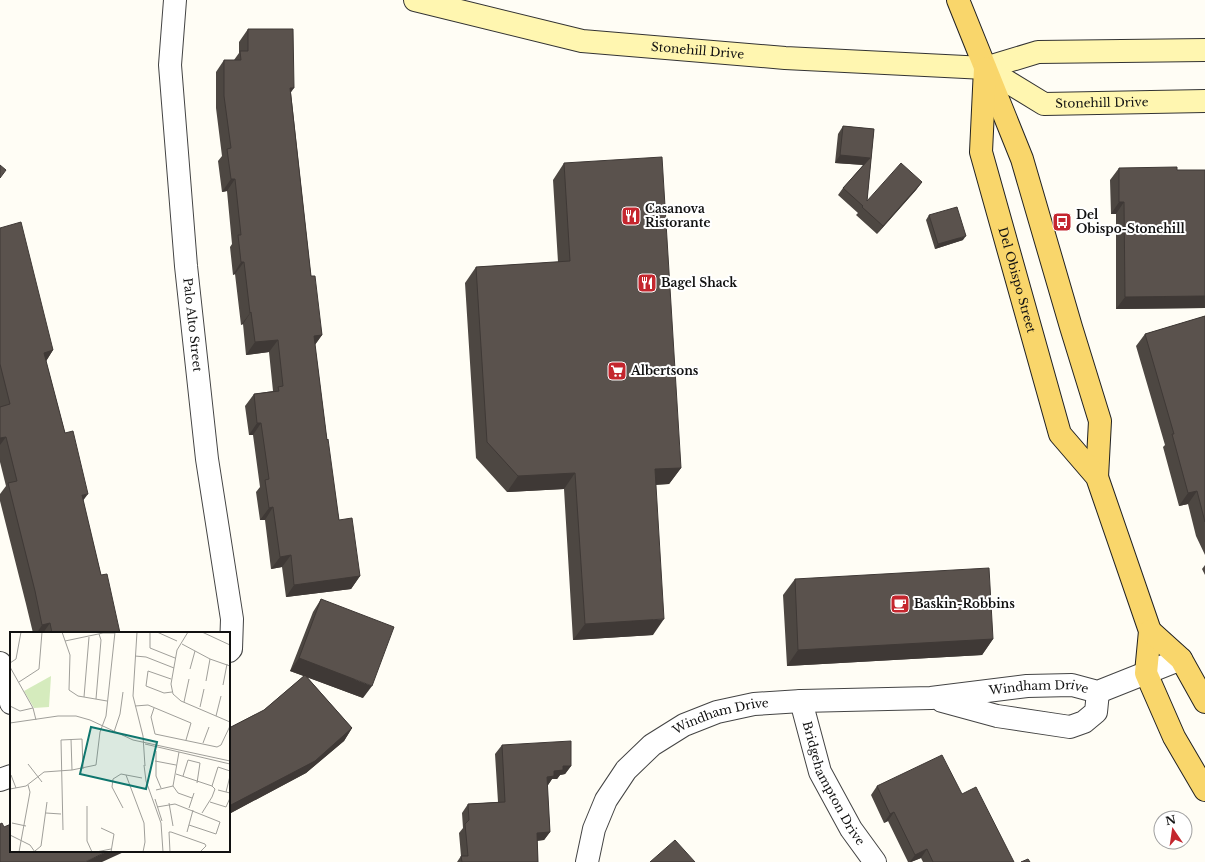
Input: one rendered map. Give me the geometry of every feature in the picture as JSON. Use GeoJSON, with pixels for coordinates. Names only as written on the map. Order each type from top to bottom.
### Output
{"type":"FeatureCollection","features":[{"type":"Feature","properties":{"kind":"main road","name":"Stonehill Drive"},"geometry":{"type":"LineString","coordinates":[[415,0],[582,41],[785,58],[985,68],[1038,52],[1205,50]]}},
{"type":"Feature","properties":{"kind":"main road","name":"Del Obispo Street"},"geometry":{"type":"LineString","coordinates":[[958,0],[1022,159],[1100,421],[1097,477]]}},
{"type":"Feature","properties":{"kind":"main road","name":"Stonehill Drive"},"geometry":{"type":"LineString","coordinates":[[985,68],[1044,104],[1205,101]]}},
{"type":"Feature","properties":{"kind":"main road","name":"Del Obispo Street"},"geometry":{"type":"LineString","coordinates":[[985,68],[981,152],[1060,434],[1097,477],[1150,631],[1146,673],[1174,737],[1205,790]]}},
{"type":"Feature","properties":{"kind":"main road","name":"Del Obispo Street"},"geometry":{"type":"LineString","coordinates":[[1150,631],[1180,659],[1205,702]]}},
{"type":"Feature","properties":{"kind":"street","name":"Palo Alto Street"},"geometry":{"type":"LineString","coordinates":[[175,0],[170,65],[186,258],[207,459],[232,619],[230,650]]}},
{"type":"Feature","properties":{"kind":"street","name":"Windham Drive"},"geometry":{"type":"LineString","coordinates":[[587,862],[594,829],[606,800],[626,770],[652,745],[684,725],[717,712],[754,704],[801,701],[931,698],[1027,686],[1072,685],[1098,692],[1180,659]]}},
{"type":"Feature","properties":{"kind":"street"},"geometry":{"type":"LineString","coordinates":[[0,663],[10,700]]}},
{"type":"Feature","properties":{"kind":"street","name":"Windham Drive"},"geometry":{"type":"LineString","coordinates":[[931,698],[996,716],[1070,727],[1084,722],[1096,712],[1098,692]]}},
{"type":"Feature","properties":{"kind":"street","name":"Bridgehampton Drive"},"geometry":{"type":"LineString","coordinates":[[801,701],[820,772],[851,829],[875,862]]}},
{"type":"Feature","properties":{"kind":"street"},"geometry":{"type":"LineString","coordinates":[[0,780],[10,776]]}},
{"type":"Feature","properties":{"kind":"building"},"geometry":{"type":"Polygon","coordinates":[[[248,29],[293,29],[294,88],[290,88],[311,276],[315,276],[322,335],[314,336],[339,520],[352,518],[360,576],[294,585],[291,555],[280,557],[273,507],[269,508],[265,480],[269,479],[261,423],[257,423],[254,394],[279,391],[278,387],[283,386],[278,340],[255,342],[244,262],[241,262],[238,235],[241,235],[235,179],[231,179],[227,149],[231,148],[224,96],[224,60],[241,60],[240,51],[248,51],[248,29]]]}},
{"type":"Feature","properties":{"kind":"building"},"geometry":{"type":"Polygon","coordinates":[[[843,126],[874,129],[867,201],[901,163],[922,182],[883,226],[843,188],[870,158],[840,155],[843,126]]]}},
{"type":"Feature","properties":{"kind":"building"},"geometry":{"type":"Polygon","coordinates":[[[662,157],[681,468],[655,469],[664,619],[585,624],[575,473],[518,476],[487,442],[476,267],[570,261],[564,163],[662,157]]]}},
{"type":"Feature","properties":{"kind":"building"},"geometry":{"type":"Polygon","coordinates":[[[0,165],[6,170],[0,178],[0,165]]]}},
{"type":"Feature","properties":{"kind":"building"},"geometry":{"type":"Polygon","coordinates":[[[1177,167],[1177,170],[1205,170],[1205,296],[1125,297],[1124,202],[1119,202],[1119,168],[1177,167]]]}},
{"type":"Feature","properties":{"kind":"building"},"geometry":{"type":"Polygon","coordinates":[[[957,207],[966,236],[938,244],[929,215],[957,207]]]}},
{"type":"Feature","properties":{"kind":"building"},"geometry":{"type":"Polygon","coordinates":[[[21,222],[53,350],[44,353],[65,433],[73,431],[88,494],[82,495],[101,575],[107,574],[120,632],[52,632],[50,623],[42,625],[8,483],[17,481],[6,437],[0,438],[0,407],[10,404],[0,364],[0,228],[21,222]]]}},
{"type":"Feature","properties":{"kind":"building"},"geometry":{"type":"Polygon","coordinates":[[[1205,316],[1205,522],[1197,491],[1188,493],[1172,434],[1174,434],[1145,334],[1205,316]]]}},
{"type":"Feature","properties":{"kind":"building"},"geometry":{"type":"Polygon","coordinates":[[[989,568],[993,639],[798,650],[795,579],[989,568]]]}},
{"type":"Feature","properties":{"kind":"building"},"geometry":{"type":"Polygon","coordinates":[[[321,599],[394,627],[372,686],[299,658],[321,599]]]}},
{"type":"Feature","properties":{"kind":"building"},"geometry":{"type":"Polygon","coordinates":[[[305,675],[352,728],[315,761],[230,805],[230,727],[264,710],[305,675]]]}},
{"type":"Feature","properties":{"kind":"building"},"geometry":{"type":"Polygon","coordinates":[[[571,741],[571,766],[563,766],[563,770],[554,771],[554,776],[547,777],[550,832],[537,833],[538,862],[462,862],[461,856],[468,856],[465,824],[469,820],[468,804],[505,802],[502,745],[571,741]]]}},
{"type":"Feature","properties":{"kind":"building"},"geometry":{"type":"Polygon","coordinates":[[[942,755],[962,794],[976,787],[1014,862],[933,862],[927,849],[915,855],[894,812],[890,814],[877,786],[942,755]]]}},
{"type":"Feature","properties":{"kind":"building"},"geometry":{"type":"Polygon","coordinates":[[[2,823],[4,827],[10,824],[10,852],[106,852],[85,862],[0,862],[0,824],[2,823]]]}},
{"type":"Feature","properties":{"kind":"building"},"geometry":{"type":"Polygon","coordinates":[[[675,840],[695,862],[650,862],[675,840]]]}},
{"type":"Feature","properties":{"kind":"building"},"geometry":{"type":"Polygon","coordinates":[[[1028,859],[1030,862],[1021,862],[1028,859]]]}},
{"type":"Feature","properties":{"kind":"place","name":"Casanova Ristorante"},"geometry":{"type":"Point","coordinates":[631,216]}},
{"type":"Feature","properties":{"kind":"place","name":"Del Obispo-Stonehill"},"geometry":{"type":"Point","coordinates":[1062,222]}},
{"type":"Feature","properties":{"kind":"place","name":"Bagel Shack"},"geometry":{"type":"Point","coordinates":[647,283]}},
{"type":"Feature","properties":{"kind":"place","name":"Albertsons"},"geometry":{"type":"Point","coordinates":[617,371]}},
{"type":"Feature","properties":{"kind":"place","name":"Baskin-Robbins"},"geometry":{"type":"Point","coordinates":[900,604]}}]}
